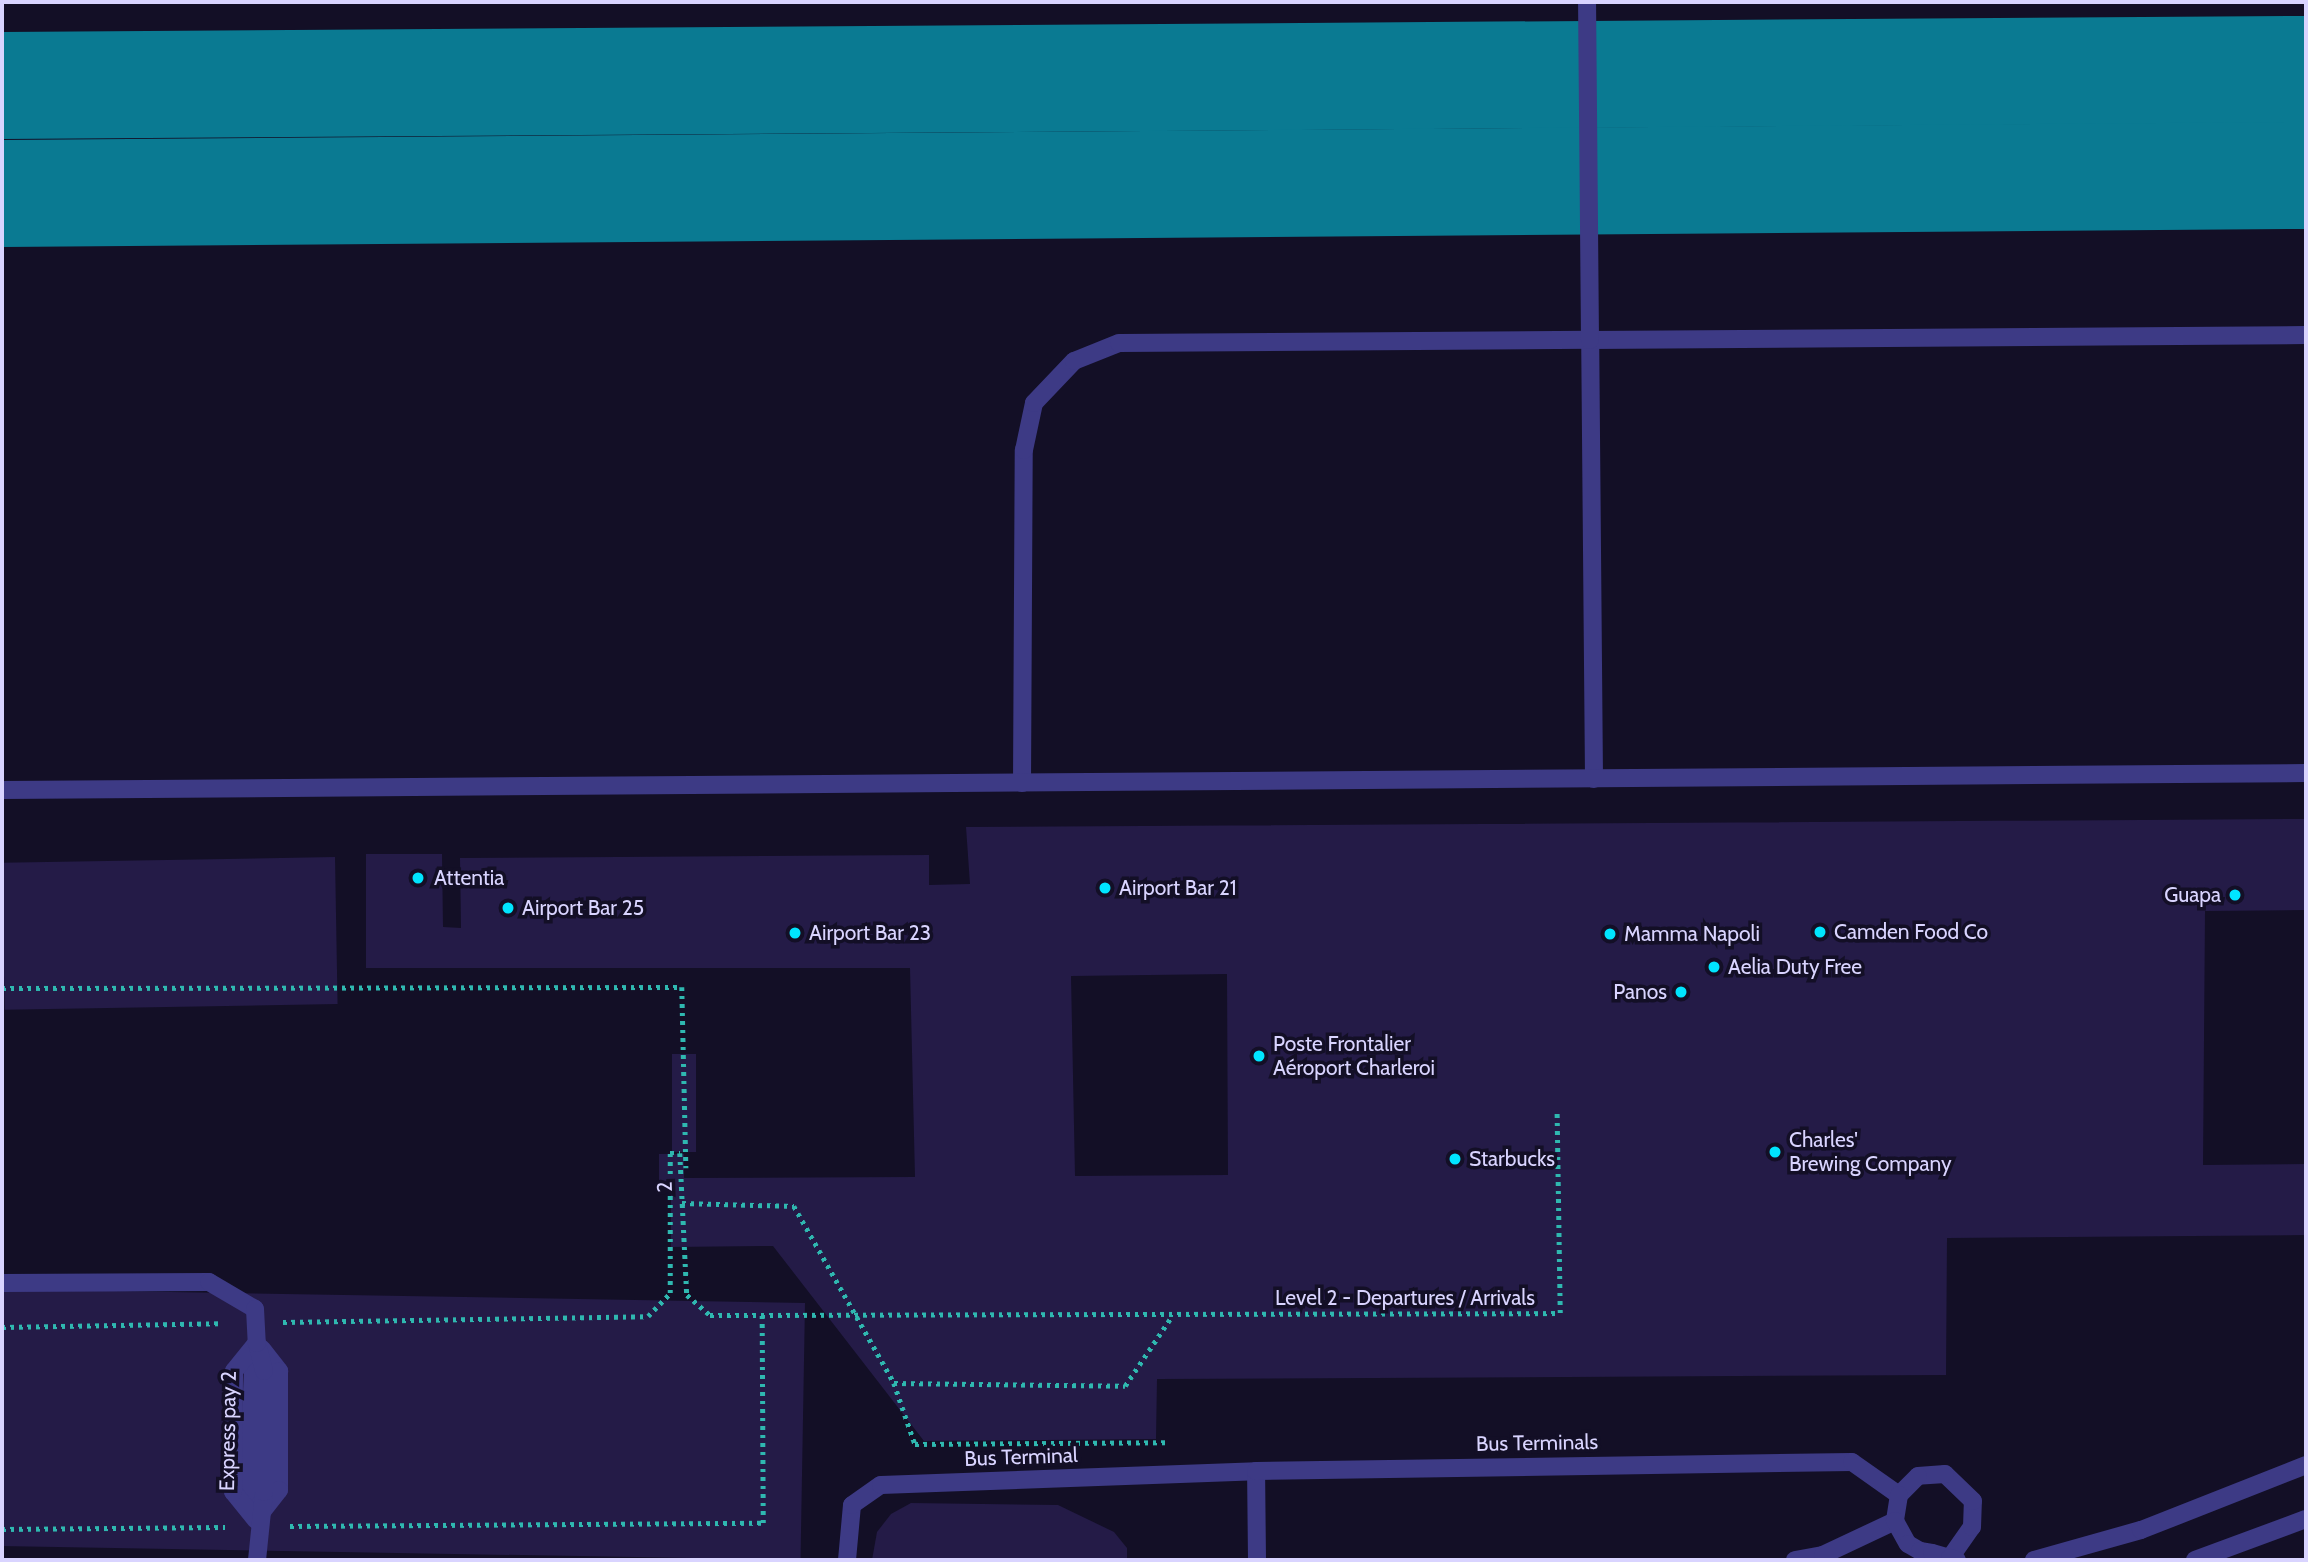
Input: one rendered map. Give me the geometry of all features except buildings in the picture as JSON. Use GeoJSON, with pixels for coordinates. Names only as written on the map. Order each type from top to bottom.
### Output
{"type":"FeatureCollection","features":[{"type":"Feature","properties":{"kind":"street"},"geometry":{"type":"LineString","coordinates":[[1587,2],[1594,779]]}},
{"type":"Feature","properties":{"kind":"street"},"geometry":{"type":"LineString","coordinates":[[1022,783],[1024,450],[1034,403],[1074,361],[1119,343],[2306,335]]}},
{"type":"Feature","properties":{"kind":"street"},"geometry":{"type":"LineString","coordinates":[[2,790],[2306,773]]}},
{"type":"Feature","properties":{"kind":"street"},"geometry":{"type":"LineString","coordinates":[[2,1283],[209,1282],[255,1309],[257,1343],[264,1371],[264,1492],[257,1523],[257,1560]]}},
{"type":"Feature","properties":{"kind":"street"},"geometry":{"type":"LineString","coordinates":[[257,1343],[279,1371],[279,1490],[257,1523]]}},
{"type":"Feature","properties":{"kind":"street","name":"Express pay 2"},"geometry":{"type":"LineString","coordinates":[[257,1343],[248,1371],[247,1492],[257,1523]]}},
{"type":"Feature","properties":{"kind":"street","name":"Bus Terminals"},"geometry":{"type":"LineString","coordinates":[[1256,1471],[1852,1462],[1899,1495]]}},
{"type":"Feature","properties":{"kind":"street"},"geometry":{"type":"LineString","coordinates":[[2034,1560],[2141,1530],[2306,1465]]}},
{"type":"Feature","properties":{"kind":"street"},"geometry":{"type":"LineString","coordinates":[[1256,1471],[1257,1560]]}},
{"type":"Feature","properties":{"kind":"street","name":"Bus Terminal"},"geometry":{"type":"LineString","coordinates":[[847,1560],[852,1505],[881,1485],[1256,1471]]}},
{"type":"Feature","properties":{"kind":"street"},"geometry":{"type":"LineString","coordinates":[[1931,1473],[1967,1490],[1972,1527],[1951,1560],[1908,1544],[1895,1521],[1899,1495],[1931,1473]]}},
{"type":"Feature","properties":{"kind":"street"},"geometry":{"type":"LineString","coordinates":[[2195,1560],[2306,1519]]}},
{"type":"Feature","properties":{"kind":"street"},"geometry":{"type":"LineString","coordinates":[[1795,1560],[1823,1555],[1895,1521]]}},
{"type":"Feature","properties":{"kind":"path"},"geometry":{"type":"LineString","coordinates":[[2,988],[682,987],[686,1168]]}},
{"type":"Feature","properties":{"kind":"path","name":"Level 2 - Departures / Arrivals"},"geometry":{"type":"LineString","coordinates":[[1173,1316],[1560,1313],[1557,1111]]}},
{"type":"Feature","properties":{"kind":"path","name":"2"},"geometry":{"type":"LineString","coordinates":[[671,1229],[670,1153],[680,1153],[687,1295],[710,1315],[762,1315]]}},
{"type":"Feature","properties":{"kind":"path"},"geometry":{"type":"LineString","coordinates":[[682,1203],[794,1206],[859,1315],[894,1383],[915,1444],[1183,1442]]}},
{"type":"Feature","properties":{"kind":"path"},"geometry":{"type":"LineString","coordinates":[[271,1322],[648,1316],[670,1293],[671,1229],[683,1229]]}},
{"type":"Feature","properties":{"kind":"path"},"geometry":{"type":"LineString","coordinates":[[2,1529],[257,1523],[763,1523],[762,1315],[1173,1316]]}},
{"type":"Feature","properties":{"kind":"path"},"geometry":{"type":"LineString","coordinates":[[894,1383],[1125,1386],[1173,1316]]}},
{"type":"Feature","properties":{"kind":"path"},"geometry":{"type":"LineString","coordinates":[[2,1327],[231,1323]]}},
{"type":"Feature","properties":{"kind":"taxiway"},"geometry":{"type":"LineString","coordinates":[[2,85],[2306,69]]}},
{"type":"Feature","properties":{"kind":"taxiway"},"geometry":{"type":"LineString","coordinates":[[2,193],[2306,175]]}},
{"type":"Feature","properties":{"kind":"place","name":"Attentia"},"geometry":{"type":"Point","coordinates":[418,878]}},
{"type":"Feature","properties":{"kind":"place","name":"Airport Bar 21"},"geometry":{"type":"Point","coordinates":[1105,888]}},
{"type":"Feature","properties":{"kind":"place","name":"Guapa"},"geometry":{"type":"Point","coordinates":[2235,895]}},
{"type":"Feature","properties":{"kind":"place","name":"Airport Bar 25"},"geometry":{"type":"Point","coordinates":[508,908]}},
{"type":"Feature","properties":{"kind":"place","name":"Camden Food Co"},"geometry":{"type":"Point","coordinates":[1820,932]}},
{"type":"Feature","properties":{"kind":"place","name":"Airport Bar 23"},"geometry":{"type":"Point","coordinates":[795,933]}},
{"type":"Feature","properties":{"kind":"place","name":"Mamma Napoli"},"geometry":{"type":"Point","coordinates":[1610,934]}},
{"type":"Feature","properties":{"kind":"place","name":"Aelia Duty Free"},"geometry":{"type":"Point","coordinates":[1714,967]}},
{"type":"Feature","properties":{"kind":"place","name":"Panos"},"geometry":{"type":"Point","coordinates":[1681,992]}},
{"type":"Feature","properties":{"kind":"place","name":"Poste Frontalier Aéroport Charleroi"},"geometry":{"type":"Point","coordinates":[1259,1056]}},
{"type":"Feature","properties":{"kind":"place","name":"Charles' Brewing Company"},"geometry":{"type":"Point","coordinates":[1775,1152]}},
{"type":"Feature","properties":{"kind":"place","name":"Starbucks"},"geometry":{"type":"Point","coordinates":[1455,1159]}}]}
